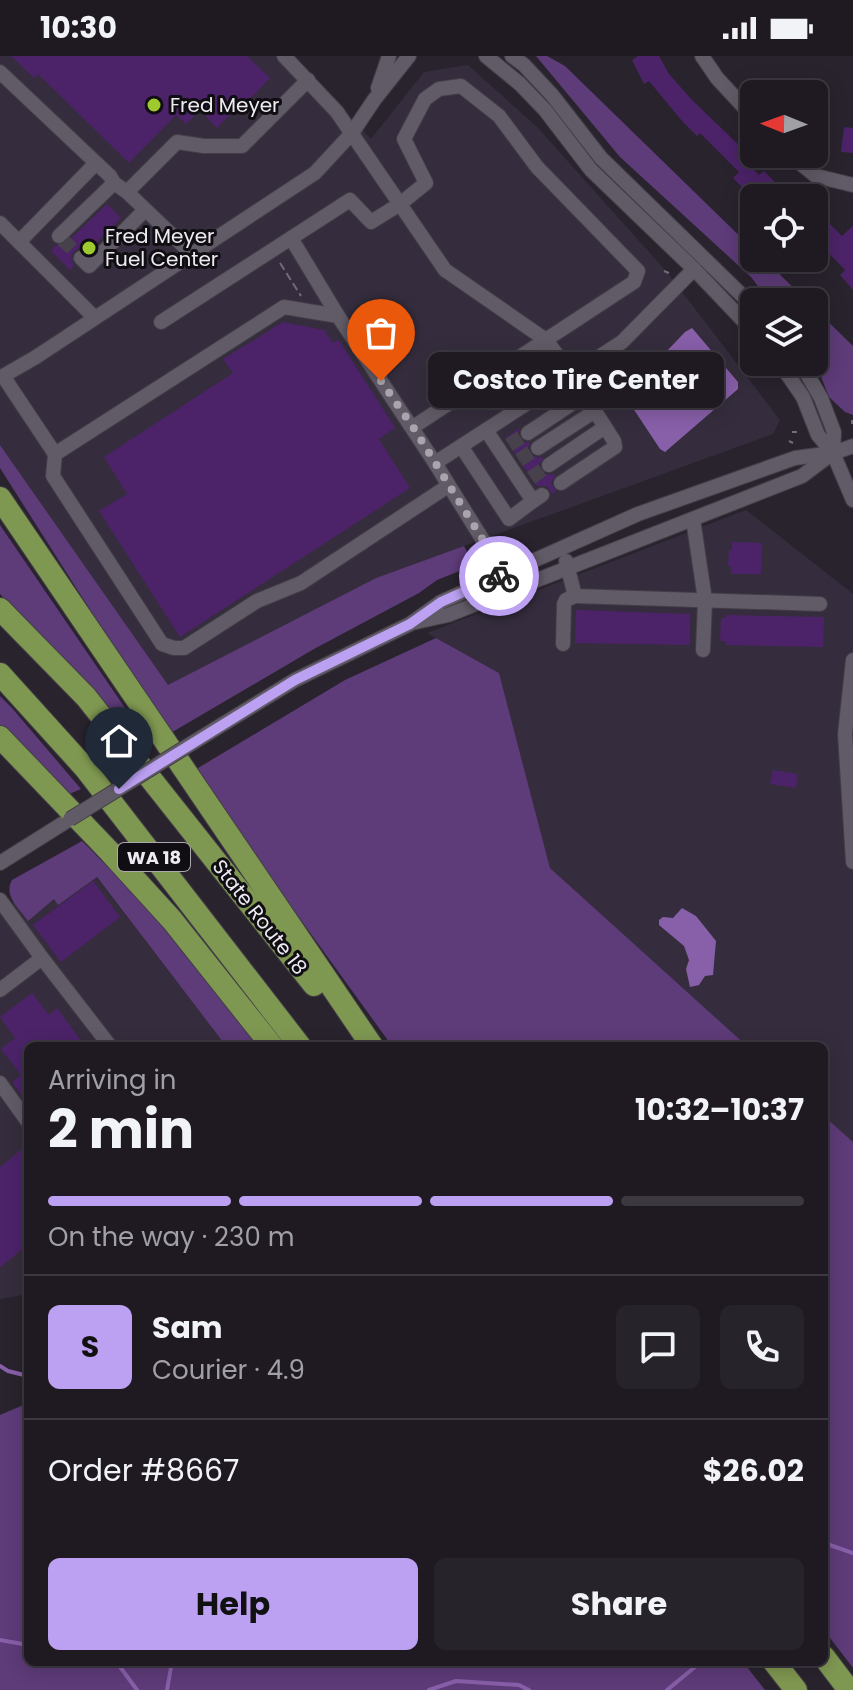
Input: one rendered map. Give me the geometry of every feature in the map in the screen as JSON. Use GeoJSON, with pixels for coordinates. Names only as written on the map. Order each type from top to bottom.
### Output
{"type":"FeatureCollection","features":[{"type":"Feature","properties":{"kind":"highway"},"geometry":{"type":"LineString","coordinates":[[0,498],[369,1042]]}},
{"type":"Feature","properties":{"kind":"highway","name":"State Route 18"},"geometry":{"type":"LineString","coordinates":[[0,609],[86,697],[358,1042]]}},
{"type":"Feature","properties":{"kind":"highway","name":"WA 18"},"geometry":{"type":"LineString","coordinates":[[0,674],[85,768],[297,1042]]}},
{"type":"Feature","properties":{"kind":"highway"},"geometry":{"type":"LineString","coordinates":[[0,737],[172,920],[269,1042]]}},
{"type":"Feature","properties":{"kind":"highway"},"geometry":{"type":"LineString","coordinates":[[828,1662],[849,1690]]}},
{"type":"Feature","properties":{"kind":"highway"},"geometry":{"type":"LineString","coordinates":[[777,1666],[796,1690]]}},
{"type":"Feature","properties":{"kind":"street"},"geometry":{"type":"LineString","coordinates":[[284,56],[325,98],[352,133],[445,270],[546,340],[585,395],[615,447],[561,483]]}},
{"type":"Feature","properties":{"kind":"street"},"geometry":{"type":"LineString","coordinates":[[374,100],[389,56]]}},
{"type":"Feature","properties":{"kind":"street"},"geometry":{"type":"LineString","coordinates":[[409,56],[352,133],[315,173],[3,376],[55,454],[53,476],[162,644],[174,648],[184,648],[257,601],[301,583],[448,486]]}},
{"type":"Feature","properties":{"kind":"street"},"geometry":{"type":"LineString","coordinates":[[486,56],[520,84],[545,110],[591,170],[740,317]]}},
{"type":"Feature","properties":{"kind":"street"},"geometry":{"type":"LineString","coordinates":[[512,56],[552,95],[601,158],[740,293]]}},
{"type":"Feature","properties":{"kind":"street"},"geometry":{"type":"LineString","coordinates":[[702,56],[740,103]]}},
{"type":"Feature","properties":{"kind":"street"},"geometry":{"type":"LineString","coordinates":[[0,72],[192,254]]}},
{"type":"Feature","properties":{"kind":"street"},"geometry":{"type":"LineString","coordinates":[[127,192],[177,142],[242,146],[308,80]]}},
{"type":"Feature","properties":{"kind":"street"},"geometry":{"type":"LineString","coordinates":[[161,322],[350,200],[371,222],[400,204],[426,183],[404,139],[425,99],[439,89],[461,86],[499,116],[537,167],[638,271],[634,282],[413,427]]}},
{"type":"Feature","properties":{"kind":"street"},"geometry":{"type":"LineString","coordinates":[[19,242],[96,163]]}},
{"type":"Feature","properties":{"kind":"street"},"geometry":{"type":"LineString","coordinates":[[806,168],[816,176],[853,185]]}},
{"type":"Feature","properties":{"kind":"street"},"geometry":{"type":"LineString","coordinates":[[42,219],[61,238],[114,183]]}},
{"type":"Feature","properties":{"kind":"street"},"geometry":{"type":"LineString","coordinates":[[81,258],[89,266],[145,210]]}},
{"type":"Feature","properties":{"kind":"street"},"geometry":{"type":"LineString","coordinates":[[0,223],[95,318]]}},
{"type":"Feature","properties":{"kind":"street"},"geometry":{"type":"LineString","coordinates":[[291,238],[504,574]]}},
{"type":"Feature","properties":{"kind":"street"},"geometry":{"type":"LineString","coordinates":[[435,463],[622,342],[694,269]]}},
{"type":"Feature","properties":{"kind":"street"},"geometry":{"type":"LineString","coordinates":[[55,454],[284,307],[338,316]]}},
{"type":"Feature","properties":{"kind":"street"},"geometry":{"type":"LineString","coordinates":[[789,376],[803,397],[818,435],[833,453],[853,500]]}},
{"type":"Feature","properties":{"kind":"street"},"geometry":{"type":"LineString","coordinates":[[808,376],[821,398],[834,432],[833,453]]}},
{"type":"Feature","properties":{"kind":"street"},"geometry":{"type":"LineString","coordinates":[[528,433],[585,395]]}},
{"type":"Feature","properties":{"kind":"street"},"geometry":{"type":"LineString","coordinates":[[538,448],[595,411]]}},
{"type":"Feature","properties":{"kind":"street"},"geometry":{"type":"LineString","coordinates":[[549,465],[605,427]]}},
{"type":"Feature","properties":{"kind":"street"},"geometry":{"type":"LineString","coordinates":[[461,446],[509,519],[538,498],[504,448],[486,430]]}},
{"type":"Feature","properties":{"kind":"street"},"geometry":{"type":"LineString","coordinates":[[0,863],[295,680],[410,624],[441,602],[638,514],[795,458],[833,453],[853,446]]}},
{"type":"Feature","properties":{"kind":"street"},"geometry":{"type":"LineString","coordinates":[[410,624],[448,615],[802,476],[833,453]]}},
{"type":"Feature","properties":{"kind":"street"},"geometry":{"type":"LineString","coordinates":[[575,596],[565,563],[567,555],[606,538],[638,514]]}},
{"type":"Feature","properties":{"kind":"street"},"geometry":{"type":"LineString","coordinates":[[693,519],[705,600],[703,650]]}},
{"type":"Feature","properties":{"kind":"street"},"geometry":{"type":"LineString","coordinates":[[563,644],[564,604],[575,596],[820,604]]}},
{"type":"Feature","properties":{"kind":"street"},"geometry":{"type":"LineString","coordinates":[[853,660],[845,734],[853,862]]}},
{"type":"Feature","properties":{"kind":"street"},"geometry":{"type":"LineString","coordinates":[[0,900],[107,1042]]}},
{"type":"Feature","properties":{"kind":"street"},"geometry":{"type":"LineString","coordinates":[[0,990],[42,958]]}},
{"type":"Feature","properties":{"kind":"street"},"geometry":{"type":"LineString","coordinates":[[0,1083],[24,1116]]}},
{"type":"Feature","properties":{"kind":"path"},"geometry":{"type":"LineString","coordinates":[[280,263],[304,300]]}},
{"type":"Feature","properties":{"kind":"path"},"geometry":{"type":"LineString","coordinates":[[664,271],[669,273]]}},
{"type":"Feature","properties":{"kind":"path"},"geometry":{"type":"LineString","coordinates":[[792,432],[797,432]]}},
{"type":"Feature","properties":{"kind":"shaded area"},"geometry":{"type":"Polygon","coordinates":[[[0,56],[291,56],[371,139],[424,72],[468,65],[538,128],[666,271],[740,368],[740,376],[746,376],[780,420],[773,434],[376,578],[168,686],[0,445],[0,56]]]}},
{"type":"Feature","properties":{"kind":"shaded area"},"geometry":{"type":"Polygon","coordinates":[[[536,56],[547,56],[565,66],[740,236],[740,267],[620,157],[536,56]]]}},
{"type":"Feature","properties":{"kind":"shaded area"},"geometry":{"type":"Polygon","coordinates":[[[746,272],[777,272],[794,288],[759,288],[746,272]]]}},
{"type":"Feature","properties":{"kind":"shaded area"},"geometry":{"type":"Polygon","coordinates":[[[828,322],[853,346],[853,415],[829,397],[821,376],[828,376],[828,322]]]}},
{"type":"Feature","properties":{"kind":"shaded area"},"geometry":{"type":"Polygon","coordinates":[[[692,328],[738,382],[738,389],[665,452],[619,387],[621,381],[650,355],[665,353],[692,328]]]}},
{"type":"Feature","properties":{"kind":"shaded area"},"geometry":{"type":"Polygon","coordinates":[[[0,445],[168,685],[376,578],[464,546],[471,559],[467,568],[437,580],[169,734],[0,468],[0,445]]]}},
{"type":"Feature","properties":{"kind":"shaded area"},"geometry":{"type":"Polygon","coordinates":[[[746,510],[853,594],[853,1153],[852,1141],[828,1120],[828,1042],[743,1042],[550,868],[499,673],[427,633],[746,510]]]}},
{"type":"Feature","properties":{"kind":"shaded area"},"geometry":{"type":"Polygon","coordinates":[[[0,525],[149,743],[140,750],[0,594],[0,525]]]}},
{"type":"Feature","properties":{"kind":"shaded area"},"geometry":{"type":"Polygon","coordinates":[[[436,638],[499,673],[550,868],[743,1042],[389,1042],[193,771],[345,680],[436,638]]]}},
{"type":"Feature","properties":{"kind":"shaded area"},"geometry":{"type":"Polygon","coordinates":[[[0,696],[81,789],[67,795],[0,730],[0,696]]]}},
{"type":"Feature","properties":{"kind":"shaded area"},"geometry":{"type":"Polygon","coordinates":[[[82,841],[150,909],[256,1042],[223,1042],[97,877],[58,905],[54,899],[28,921],[11,897],[12,880],[82,841]]]}},
{"type":"Feature","properties":{"kind":"shaded area"},"geometry":{"type":"Polygon","coordinates":[[[81,857],[223,1042],[24,1042],[24,1295],[0,1299],[0,912],[81,857]]]}},
{"type":"Feature","properties":{"kind":"shaded area"},"geometry":{"type":"Polygon","coordinates":[[[682,908],[696,916],[716,941],[713,975],[705,976],[699,985],[690,987],[686,969],[689,960],[684,946],[659,925],[663,917],[673,918],[682,908]]]}},
{"type":"Feature","properties":{"kind":"shaded area"},"geometry":{"type":"Polygon","coordinates":[[[828,1120],[853,1142],[853,1668],[828,1635],[828,1120]]]}},
{"type":"Feature","properties":{"kind":"shaded area"},"geometry":{"type":"Polygon","coordinates":[[[24,1405],[24,1666],[746,1666],[765,1690],[0,1690],[0,1415],[24,1405]]]}},
{"type":"Feature","properties":{"kind":"building","name":"Fred Meyer"},"geometry":{"type":"Polygon","coordinates":[[[11,56],[247,56],[270,78],[217,128],[200,110],[186,124],[176,115],[129,163],[38,74],[34,78],[11,56]]]}},
{"type":"Feature","properties":{"kind":"building"},"geometry":{"type":"Polygon","coordinates":[[[638,56],[659,56],[669,74],[691,99],[740,146],[740,168],[752,168],[759,175],[764,171],[776,183],[740,185],[733,178],[739,172],[700,133],[697,136],[682,121],[649,81],[644,84],[632,60],[638,56]]]}},
{"type":"Feature","properties":{"kind":"building"},"geometry":{"type":"Polygon","coordinates":[[[844,127],[853,128],[853,153],[841,152],[844,127]]]}},
{"type":"Feature","properties":{"kind":"building"},"geometry":{"type":"Polygon","coordinates":[[[107,204],[121,218],[88,251],[79,248],[73,252],[71,260],[74,265],[70,270],[51,251],[56,245],[66,243],[107,204]]]}},
{"type":"Feature","properties":{"kind":"building"},"geometry":{"type":"Polygon","coordinates":[[[830,224],[842,236],[853,226],[853,290],[840,275],[845,270],[828,252],[830,224]]]}},
{"type":"Feature","properties":{"kind":"building"},"geometry":{"type":"Polygon","coordinates":[[[283,322],[324,330],[333,343],[339,340],[395,428],[379,439],[410,488],[180,637],[99,511],[127,494],[104,457],[233,373],[223,359],[283,322]]]}},
{"type":"Feature","properties":{"kind":"building"},"geometry":{"type":"Polygon","coordinates":[[[520,428],[519,438],[530,443],[530,454],[544,457],[539,465],[541,471],[556,475],[551,483],[556,491],[552,494],[547,486],[537,486],[505,438],[520,428]]]}},
{"type":"Feature","properties":{"kind":"building"},"geometry":{"type":"Polygon","coordinates":[[[732,542],[762,543],[761,574],[731,574],[731,566],[728,566],[732,542]]]}},
{"type":"Feature","properties":{"kind":"building"},"geometry":{"type":"Polygon","coordinates":[[[576,610],[690,614],[690,645],[575,643],[576,610]]]}},
{"type":"Feature","properties":{"kind":"building"},"geometry":{"type":"Polygon","coordinates":[[[726,615],[824,617],[823,647],[726,645],[726,641],[720,641],[721,618],[726,618],[726,615]]]}},
{"type":"Feature","properties":{"kind":"building"},"geometry":{"type":"Polygon","coordinates":[[[773,770],[798,774],[796,788],[770,784],[773,770]]]}},
{"type":"Feature","properties":{"kind":"building"},"geometry":{"type":"Polygon","coordinates":[[[93,881],[120,917],[61,962],[33,925],[93,881]]]}},
{"type":"Feature","properties":{"kind":"building"},"geometry":{"type":"Polygon","coordinates":[[[32,993],[49,1015],[57,1008],[82,1042],[24,1042],[24,1099],[12,1082],[21,1075],[1,1049],[15,1038],[0,1017],[32,993]]]}},
{"type":"Feature","properties":{"kind":"building"},"geometry":{"type":"Polygon","coordinates":[[[24,1147],[24,1248],[0,1267],[0,1167],[24,1147]]]}},
{"type":"Feature","properties":{"kind":"waterway"},"geometry":{"type":"LineString","coordinates":[[0,1366],[24,1375]]}},
{"type":"Feature","properties":{"kind":"waterway"},"geometry":{"type":"LineString","coordinates":[[828,1544],[853,1553]]}},
{"type":"Feature","properties":{"kind":"waterway"},"geometry":{"type":"LineString","coordinates":[[0,1640],[24,1644]]}},
{"type":"Feature","properties":{"kind":"waterway"},"geometry":{"type":"LineString","coordinates":[[119,1666],[137,1690]]}},
{"type":"Feature","properties":{"kind":"waterway"},"geometry":{"type":"LineString","coordinates":[[167,1690],[171,1666]]}},
{"type":"Feature","properties":{"kind":"waterway"},"geometry":{"type":"LineString","coordinates":[[667,1690],[696,1666]]}},
{"type":"Feature","properties":{"kind":"waterway"},"geometry":{"type":"LineString","coordinates":[[429,1690],[456,1681],[519,1685],[529,1690]]}},
{"type":"Feature","properties":{"kind":"tunnel"},"geometry":{"type":"LineString","coordinates":[[62,239],[81,258]]}},
{"type":"Feature","properties":{"kind":"tunnel"},"geometry":{"type":"LineString","coordinates":[[509,445],[528,433]]}},
{"type":"Feature","properties":{"kind":"tunnel"},"geometry":{"type":"LineString","coordinates":[[519,460],[538,448]]}},
{"type":"Feature","properties":{"kind":"tunnel"},"geometry":{"type":"LineString","coordinates":[[531,478],[549,465]]}},
{"type":"Feature","properties":{"kind":"way so far"},"geometry":{"type":"LineString","coordinates":[[381,381],[504,574],[499,576]]}},
{"type":"Feature","properties":{"kind":"place","name":"Fred Meyer"},"geometry":{"type":"Point","coordinates":[154,105]}},
{"type":"Feature","properties":{"kind":"place","name":"Fred Meyer Fuel Center"},"geometry":{"type":"Point","coordinates":[89,248]}},
{"type":"Feature","properties":{"kind":"place","name":"Costco Tire Center"},"geometry":{"type":"Point","coordinates":[381,381]}},
{"type":"Feature","properties":{"kind":"route"},"geometry":{"type":"LineString","coordinates":[[119,789],[295,680],[410,624],[441,602],[499,576]]}}]}
